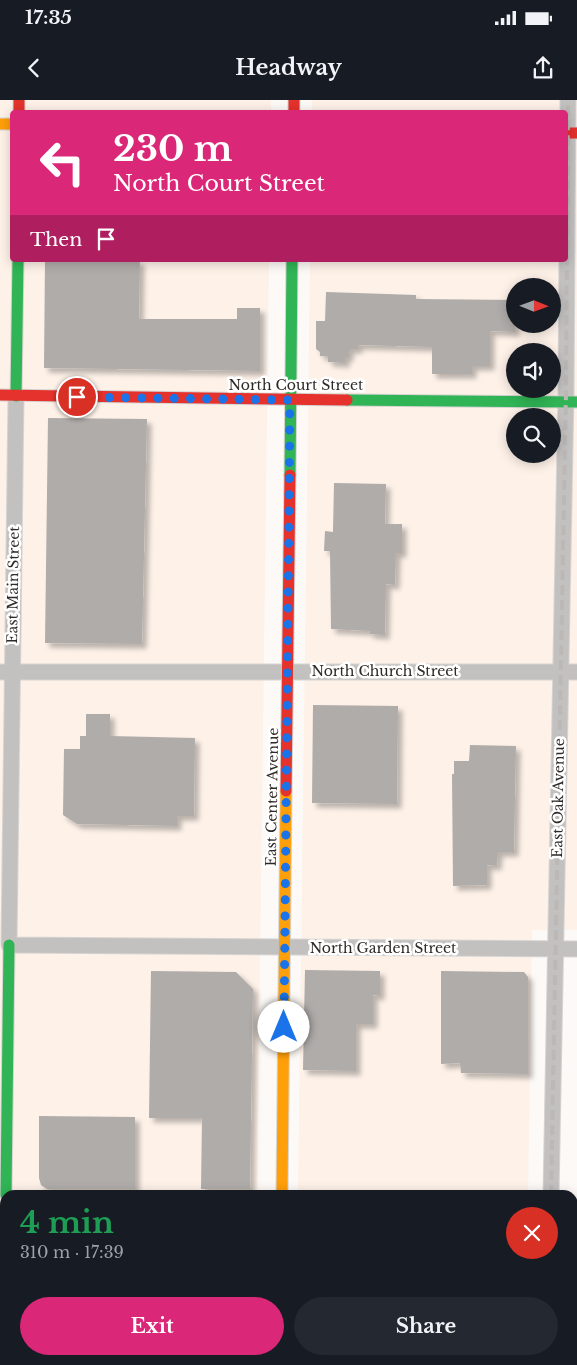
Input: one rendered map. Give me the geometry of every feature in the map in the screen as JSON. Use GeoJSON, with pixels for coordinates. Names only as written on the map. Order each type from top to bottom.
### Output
{"type":"FeatureCollection","features":[{"type":"Feature","properties":{"kind":"street","name":"East Oak Avenue"},"geometry":{"type":"LineString","coordinates":[[551,1190],[554,949],[561,671],[572,402],[570,133],[568,100]]}},
{"type":"Feature","properties":{"kind":"street"},"geometry":{"type":"LineString","coordinates":[[16,396],[18,262]]}},
{"type":"Feature","properties":{"kind":"street","name":"East Center Avenue"},"geometry":{"type":"LineString","coordinates":[[282,1190],[292,262]]}},
{"type":"Feature","properties":{"kind":"street","name":"North Court Street"},"geometry":{"type":"LineString","coordinates":[[0,395],[572,402]]}},
{"type":"Feature","properties":{"kind":"street","name":"East Main Street"},"geometry":{"type":"LineString","coordinates":[[6,1190],[9,945],[6,672],[16,396]]}},
{"type":"Feature","properties":{"kind":"street","name":"North Church Street"},"geometry":{"type":"LineString","coordinates":[[6,672],[577,672]]}},
{"type":"Feature","properties":{"kind":"street","name":"North Garden Street"},"geometry":{"type":"LineString","coordinates":[[9,945],[577,948]]}},
{"type":"Feature","properties":{"kind":"shaded area"},"geometry":{"type":"Polygon","coordinates":[[[0,100],[271,100],[271,110],[10,110],[10,262],[269,262],[257,1190],[0,1190],[0,100]]]}},
{"type":"Feature","properties":{"kind":"shaded area"},"geometry":{"type":"Polygon","coordinates":[[[312,100],[577,100],[577,930],[532,930],[528,1190],[298,1190],[310,262],[568,262],[568,110],[312,110],[312,100]]]}},
{"type":"Feature","properties":{"kind":"building"},"geometry":{"type":"Polygon","coordinates":[[[45,262],[140,262],[139,319],[237,319],[237,308],[260,308],[260,371],[44,368],[45,262]]]}},
{"type":"Feature","properties":{"kind":"building"},"geometry":{"type":"Polygon","coordinates":[[[326,292],[416,295],[416,299],[506,300],[506,332],[490,331],[490,366],[472,366],[472,374],[432,374],[432,347],[358,345],[358,349],[349,349],[349,357],[345,357],[345,363],[328,362],[328,356],[320,356],[320,352],[316,349],[316,321],[325,321],[326,292]]]}},
{"type":"Feature","properties":{"kind":"building"},"geometry":{"type":"Polygon","coordinates":[[[48,418],[147,419],[142,644],[45,643],[48,418]]]}},
{"type":"Feature","properties":{"kind":"building"},"geometry":{"type":"Polygon","coordinates":[[[334,483],[386,484],[385,524],[402,524],[402,553],[396,553],[395,585],[386,584],[385,635],[369,634],[370,631],[331,629],[330,551],[324,551],[325,531],[333,532],[334,483]]]}},
{"type":"Feature","properties":{"kind":"building"},"geometry":{"type":"Polygon","coordinates":[[[313,705],[398,706],[397,804],[312,803],[313,705]]]}},
{"type":"Feature","properties":{"kind":"building"},"geometry":{"type":"Polygon","coordinates":[[[86,714],[110,714],[110,736],[195,738],[194,816],[177,816],[177,826],[77,824],[63,815],[64,749],[80,749],[80,736],[86,736],[86,714]]]}},
{"type":"Feature","properties":{"kind":"building"},"geometry":{"type":"Polygon","coordinates":[[[470,745],[516,746],[514,852],[498,852],[497,866],[487,865],[487,885],[453,886],[452,774],[454,774],[454,761],[469,761],[470,745]]]}},
{"type":"Feature","properties":{"kind":"building"},"geometry":{"type":"Polygon","coordinates":[[[305,970],[380,971],[380,996],[373,995],[373,1024],[356,1024],[356,1071],[303,1070],[305,970]]]}},
{"type":"Feature","properties":{"kind":"building"},"geometry":{"type":"Polygon","coordinates":[[[151,971],[236,972],[253,989],[250,1189],[201,1189],[202,1118],[149,1118],[151,971]]]}},
{"type":"Feature","properties":{"kind":"building"},"geometry":{"type":"Polygon","coordinates":[[[441,971],[524,972],[528,977],[528,1074],[461,1073],[460,1063],[441,1064],[441,971]]]}},
{"type":"Feature","properties":{"kind":"building"},"geometry":{"type":"Polygon","coordinates":[[[39,1116],[135,1117],[135,1189],[47,1189],[41,1185],[39,1178],[39,1116]]]}},
{"type":"Feature","properties":{"kind":"railway"},"geometry":{"type":"LineString","coordinates":[[568,100],[568,110]]}},
{"type":"Feature","properties":{"kind":"railway"},"geometry":{"type":"LineString","coordinates":[[551,1190],[567,262]]}},
{"type":"Feature","properties":{"kind":"traffic: fast"},"geometry":{"type":"LineString","coordinates":[[16,396],[18,262]]}},
{"type":"Feature","properties":{"kind":"traffic: fast"},"geometry":{"type":"LineString","coordinates":[[290,475],[292,262]]}},
{"type":"Feature","properties":{"kind":"traffic: fast"},"geometry":{"type":"LineString","coordinates":[[347,400],[577,402]]}},
{"type":"Feature","properties":{"kind":"traffic: fast"},"geometry":{"type":"LineString","coordinates":[[6,1190],[9,945]]}},
{"type":"Feature","properties":{"kind":"traffic: slow"},"geometry":{"type":"LineString","coordinates":[[0,124],[10,124]]}},
{"type":"Feature","properties":{"kind":"traffic: slow"},"geometry":{"type":"LineString","coordinates":[[282,1190],[286,791]]}},
{"type":"Feature","properties":{"kind":"traffic: jam"},"geometry":{"type":"LineString","coordinates":[[19,100],[19,110]]}},
{"type":"Feature","properties":{"kind":"traffic: jam"},"geometry":{"type":"LineString","coordinates":[[294,100],[294,110]]}},
{"type":"Feature","properties":{"kind":"traffic: jam"},"geometry":{"type":"LineString","coordinates":[[568,133],[577,133]]}},
{"type":"Feature","properties":{"kind":"traffic: jam"},"geometry":{"type":"LineString","coordinates":[[0,395],[347,400]]}},
{"type":"Feature","properties":{"kind":"traffic: jam"},"geometry":{"type":"LineString","coordinates":[[286,791],[290,475]]}},
{"type":"Feature","properties":{"kind":"route"},"geometry":{"type":"LineString","coordinates":[[77,397],[290,400],[284,1027]]}}]}
